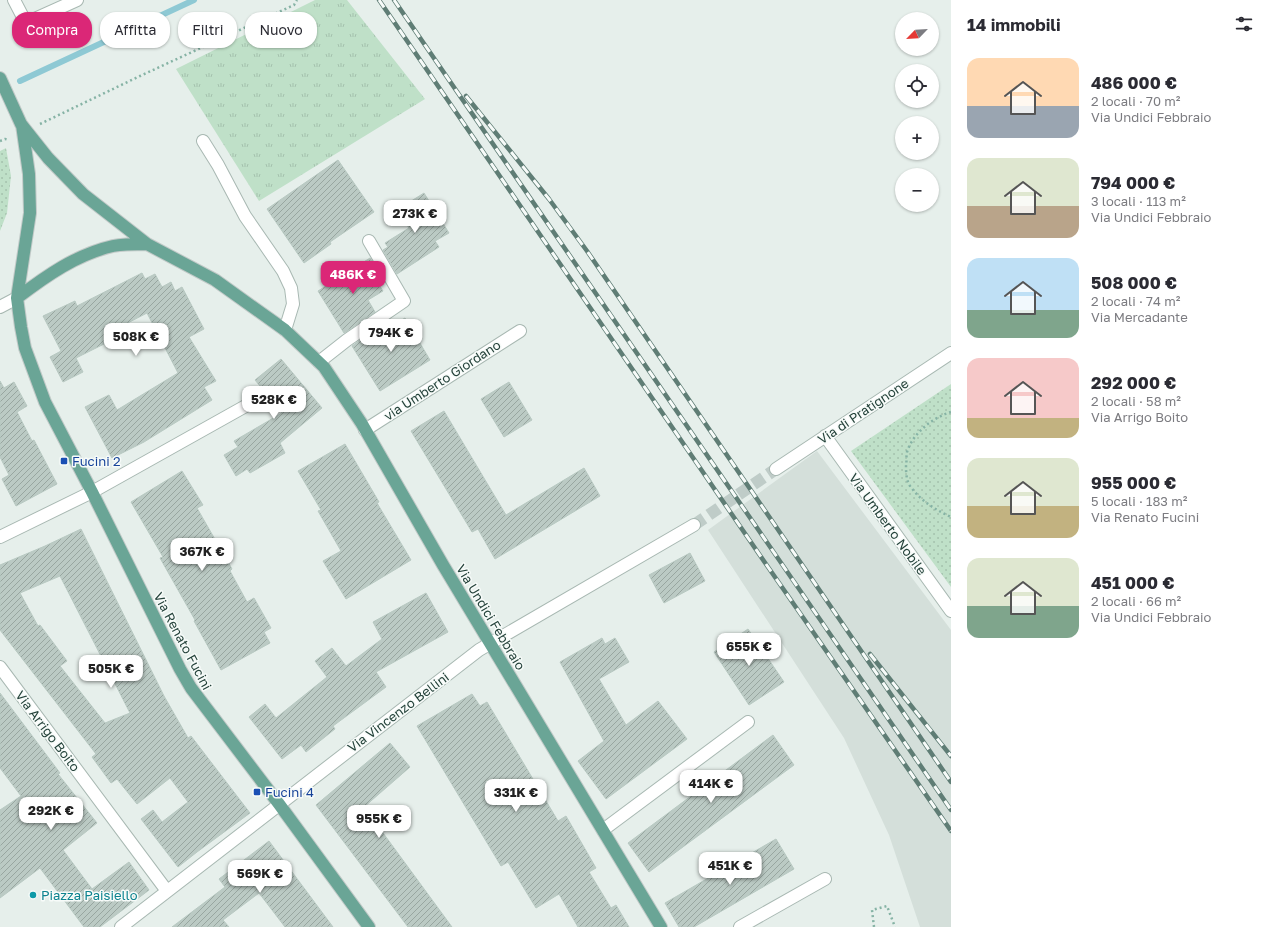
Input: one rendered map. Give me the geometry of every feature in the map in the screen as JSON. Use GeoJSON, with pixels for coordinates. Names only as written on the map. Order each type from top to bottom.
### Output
{"type":"FeatureCollection","features":[{"type":"Feature","properties":{"kind":"main road","name":"Via Renato Fucini"},"geometry":{"type":"LineString","coordinates":[[0,78],[31,146],[29,174],[30,213],[17,298],[20,327],[25,348],[45,402],[92,492],[176,662],[191,688],[279,804],[369,927]]}},
{"type":"Feature","properties":{"kind":"main road","name":"Via Undici Febbraio"},"geometry":{"type":"LineString","coordinates":[[31,146],[48,158],[83,194],[147,244],[215,280],[285,330],[324,367],[365,430],[490,643],[661,927]]}},
{"type":"Feature","properties":{"kind":"main road"},"geometry":{"type":"LineString","coordinates":[[17,298],[37,282],[66,264],[90,254],[114,246],[147,244]]}},
{"type":"Feature","properties":{"kind":"street"},"geometry":{"type":"LineString","coordinates":[[14,0],[26,23],[77,0]]}},
{"type":"Feature","properties":{"kind":"street"},"geometry":{"type":"LineString","coordinates":[[203,141],[218,165],[245,216],[283,271],[291,288],[293,304],[285,330]]}},
{"type":"Feature","properties":{"kind":"street"},"geometry":{"type":"LineString","coordinates":[[319,362],[347,340],[404,301],[369,241]]}},
{"type":"Feature","properties":{"kind":"street"},"geometry":{"type":"LineString","coordinates":[[0,307],[17,298]]}},
{"type":"Feature","properties":{"kind":"street","name":"via Umberto Giordano"},"geometry":{"type":"LineString","coordinates":[[365,430],[520,330]]}},
{"type":"Feature","properties":{"kind":"street","name":"Via di Pratignone"},"geometry":{"type":"LineString","coordinates":[[776,469],[951,352]]}},
{"type":"Feature","properties":{"kind":"street"},"geometry":{"type":"LineString","coordinates":[[0,537],[92,492],[251,403]]}},
{"type":"Feature","properties":{"kind":"street","name":"Via Umberto Nobile"},"geometry":{"type":"LineString","coordinates":[[825,436],[951,611]]}},
{"type":"Feature","properties":{"kind":"street","name":"Via Vincenzo Bellini"},"geometry":{"type":"LineString","coordinates":[[121,927],[490,643],[694,525]]}},
{"type":"Feature","properties":{"kind":"street","name":"Via Arrigo Boito"},"geometry":{"type":"LineString","coordinates":[[0,667],[167,891]]}},
{"type":"Feature","properties":{"kind":"street"},"geometry":{"type":"LineString","coordinates":[[603,830],[748,722]]}},
{"type":"Feature","properties":{"kind":"street"},"geometry":{"type":"LineString","coordinates":[[740,927],[825,879]]}},
{"type":"Feature","properties":{"kind":"path"},"geometry":{"type":"LineString","coordinates":[[0,141],[5,139],[31,146],[39,125],[140,76],[294,5],[297,0]]}},
{"type":"Feature","properties":{"kind":"path"},"geometry":{"type":"LineString","coordinates":[[951,412],[926,425],[913,439],[907,453],[906,471],[909,484],[922,499],[934,509],[951,517]]}},
{"type":"Feature","properties":{"kind":"path"},"geometry":{"type":"LineString","coordinates":[[874,927],[872,910],[887,906],[895,927]]}},
{"type":"Feature","properties":{"kind":"shaded area"},"geometry":{"type":"Polygon","coordinates":[[[817,451],[951,630],[951,927],[920,927],[889,835],[844,738],[708,530],[817,451]]]}},
{"type":"Feature","properties":{"kind":"green space"},"geometry":{"type":"Polygon","coordinates":[[[315,0],[347,0],[425,99],[259,201],[176,69],[218,48],[237,48],[237,39],[245,35],[245,48],[317,48],[317,12],[291,12],[315,0]]]}},
{"type":"Feature","properties":{"kind":"green space"},"geometry":{"type":"Polygon","coordinates":[[[6,148],[11,176],[7,213],[0,231],[0,151],[6,148]]]}},
{"type":"Feature","properties":{"kind":"green space"},"geometry":{"type":"Polygon","coordinates":[[[951,384],[951,587],[851,451],[951,384]]]}},
{"type":"Feature","properties":{"kind":"building"},"geometry":{"type":"Polygon","coordinates":[[[338,160],[374,212],[330,242],[331,244],[304,263],[267,209],[338,160]]]}},
{"type":"Feature","properties":{"kind":"building"},"geometry":{"type":"Polygon","coordinates":[[[424,193],[449,233],[435,241],[439,247],[397,274],[383,250],[388,247],[385,243],[409,228],[397,210],[424,193]]]}},
{"type":"Feature","properties":{"kind":"building"},"geometry":{"type":"Polygon","coordinates":[[[370,258],[384,282],[379,285],[383,291],[368,300],[375,312],[344,333],[318,291],[370,258]]]}},
{"type":"Feature","properties":{"kind":"building"},"geometry":{"type":"Polygon","coordinates":[[[142,273],[145,279],[155,274],[162,287],[171,282],[175,291],[182,287],[204,329],[189,337],[216,381],[204,387],[212,400],[144,442],[112,458],[85,407],[109,395],[117,410],[178,373],[147,313],[114,330],[118,337],[76,358],[83,372],[63,382],[50,357],[61,351],[43,316],[75,301],[77,306],[142,273]]]}},
{"type":"Feature","properties":{"kind":"building"},"geometry":{"type":"Polygon","coordinates":[[[405,318],[430,360],[380,391],[352,346],[383,324],[386,329],[405,318]]]}},
{"type":"Feature","properties":{"kind":"building"},"geometry":{"type":"Polygon","coordinates":[[[281,359],[322,408],[280,443],[285,453],[250,473],[247,469],[236,476],[224,455],[238,447],[234,441],[282,413],[255,380],[281,359]]]}},
{"type":"Feature","properties":{"kind":"building"},"geometry":{"type":"Polygon","coordinates":[[[0,381],[4,388],[14,382],[27,406],[17,412],[32,441],[34,440],[57,484],[16,506],[2,479],[9,475],[0,457],[0,381]]]}},
{"type":"Feature","properties":{"kind":"building"},"geometry":{"type":"Polygon","coordinates":[[[509,382],[532,420],[504,437],[481,399],[509,382]]]}},
{"type":"Feature","properties":{"kind":"building"},"geometry":{"type":"Polygon","coordinates":[[[444,411],[506,515],[584,468],[600,496],[495,559],[478,529],[472,532],[411,431],[444,411]]]}},
{"type":"Feature","properties":{"kind":"building"},"geometry":{"type":"Polygon","coordinates":[[[345,444],[379,502],[377,503],[411,560],[346,599],[323,561],[341,551],[318,511],[321,510],[298,471],[345,444]]]}},
{"type":"Feature","properties":{"kind":"building"},"geometry":{"type":"Polygon","coordinates":[[[182,471],[203,505],[197,508],[232,569],[230,571],[247,602],[254,598],[271,628],[264,632],[270,643],[221,670],[160,558],[163,557],[131,502],[182,471]]]}},
{"type":"Feature","properties":{"kind":"building"},"geometry":{"type":"Polygon","coordinates":[[[81,529],[164,696],[188,738],[191,736],[250,813],[178,867],[141,819],[153,810],[162,822],[188,802],[170,778],[137,804],[117,779],[111,783],[92,757],[96,754],[0,630],[0,565],[81,529]],[[60,576],[20,593],[38,626],[40,625],[67,661],[60,666],[105,723],[130,713],[60,576]]]}},
{"type":"Feature","properties":{"kind":"building"},"geometry":{"type":"Polygon","coordinates":[[[690,553],[705,581],[664,603],[649,575],[690,553]]]}},
{"type":"Feature","properties":{"kind":"building"},"geometry":{"type":"Polygon","coordinates":[[[426,593],[448,632],[376,672],[386,687],[333,726],[335,729],[306,752],[301,745],[282,759],[249,717],[265,704],[276,718],[327,677],[315,661],[332,648],[346,666],[382,639],[373,622],[426,593]]]}},
{"type":"Feature","properties":{"kind":"building"},"geometry":{"type":"Polygon","coordinates":[[[748,629],[784,682],[749,705],[714,652],[748,629]]]}},
{"type":"Feature","properties":{"kind":"building"},"geometry":{"type":"Polygon","coordinates":[[[602,638],[605,644],[615,638],[629,662],[599,679],[626,725],[658,701],[687,739],[606,799],[578,761],[604,741],[560,662],[602,638]]]}},
{"type":"Feature","properties":{"kind":"building"},"geometry":{"type":"Polygon","coordinates":[[[0,693],[60,773],[58,774],[97,823],[63,850],[92,889],[129,862],[149,890],[100,927],[84,927],[40,868],[0,898],[0,810],[21,796],[0,768],[0,693]]]}},
{"type":"Feature","properties":{"kind":"building"},"geometry":{"type":"Polygon","coordinates":[[[472,694],[480,706],[487,702],[558,821],[566,816],[596,868],[589,872],[611,908],[616,905],[629,927],[578,927],[559,894],[536,908],[508,862],[501,866],[417,726],[472,694]]]}},
{"type":"Feature","properties":{"kind":"building"},"geometry":{"type":"Polygon","coordinates":[[[773,735],[794,765],[649,872],[628,843],[773,735]]]}},
{"type":"Feature","properties":{"kind":"building"},"geometry":{"type":"Polygon","coordinates":[[[390,743],[410,767],[364,807],[452,927],[408,927],[316,805],[390,743]]]}},
{"type":"Feature","properties":{"kind":"building"},"geometry":{"type":"Polygon","coordinates":[[[776,839],[794,869],[694,927],[679,927],[665,903],[776,839]]]}},
{"type":"Feature","properties":{"kind":"building"},"geometry":{"type":"Polygon","coordinates":[[[269,841],[333,927],[285,927],[259,893],[223,920],[229,927],[172,927],[225,887],[219,879],[269,841]]]}},
{"type":"Feature","properties":{"kind":"waterway"},"geometry":{"type":"LineString","coordinates":[[20,81],[194,0]]}},
{"type":"Feature","properties":{"kind":"tunnel"},"geometry":{"type":"LineString","coordinates":[[694,525],[776,469]]}},
{"type":"Feature","properties":{"kind":"railway"},"geometry":{"type":"LineString","coordinates":[[379,0],[951,831]]}},
{"type":"Feature","properties":{"kind":"railway"},"geometry":{"type":"LineString","coordinates":[[394,0],[951,810]]}},
{"type":"Feature","properties":{"kind":"railway"},"geometry":{"type":"LineString","coordinates":[[466,96],[549,199],[587,251],[951,782]]}},
{"type":"Feature","properties":{"kind":"railway"},"geometry":{"type":"LineString","coordinates":[[870,654],[951,756]]}},
{"type":"Feature","properties":{"kind":"place","name":"Fucini 2"},"geometry":{"type":"Point","coordinates":[64,461]}},
{"type":"Feature","properties":{"kind":"place","name":"Fucini 4"},"geometry":{"type":"Point","coordinates":[257,792]}},
{"type":"Feature","properties":{"kind":"place","name":"Piazza Paisiello"},"geometry":{"type":"Point","coordinates":[33,895]}}]}
